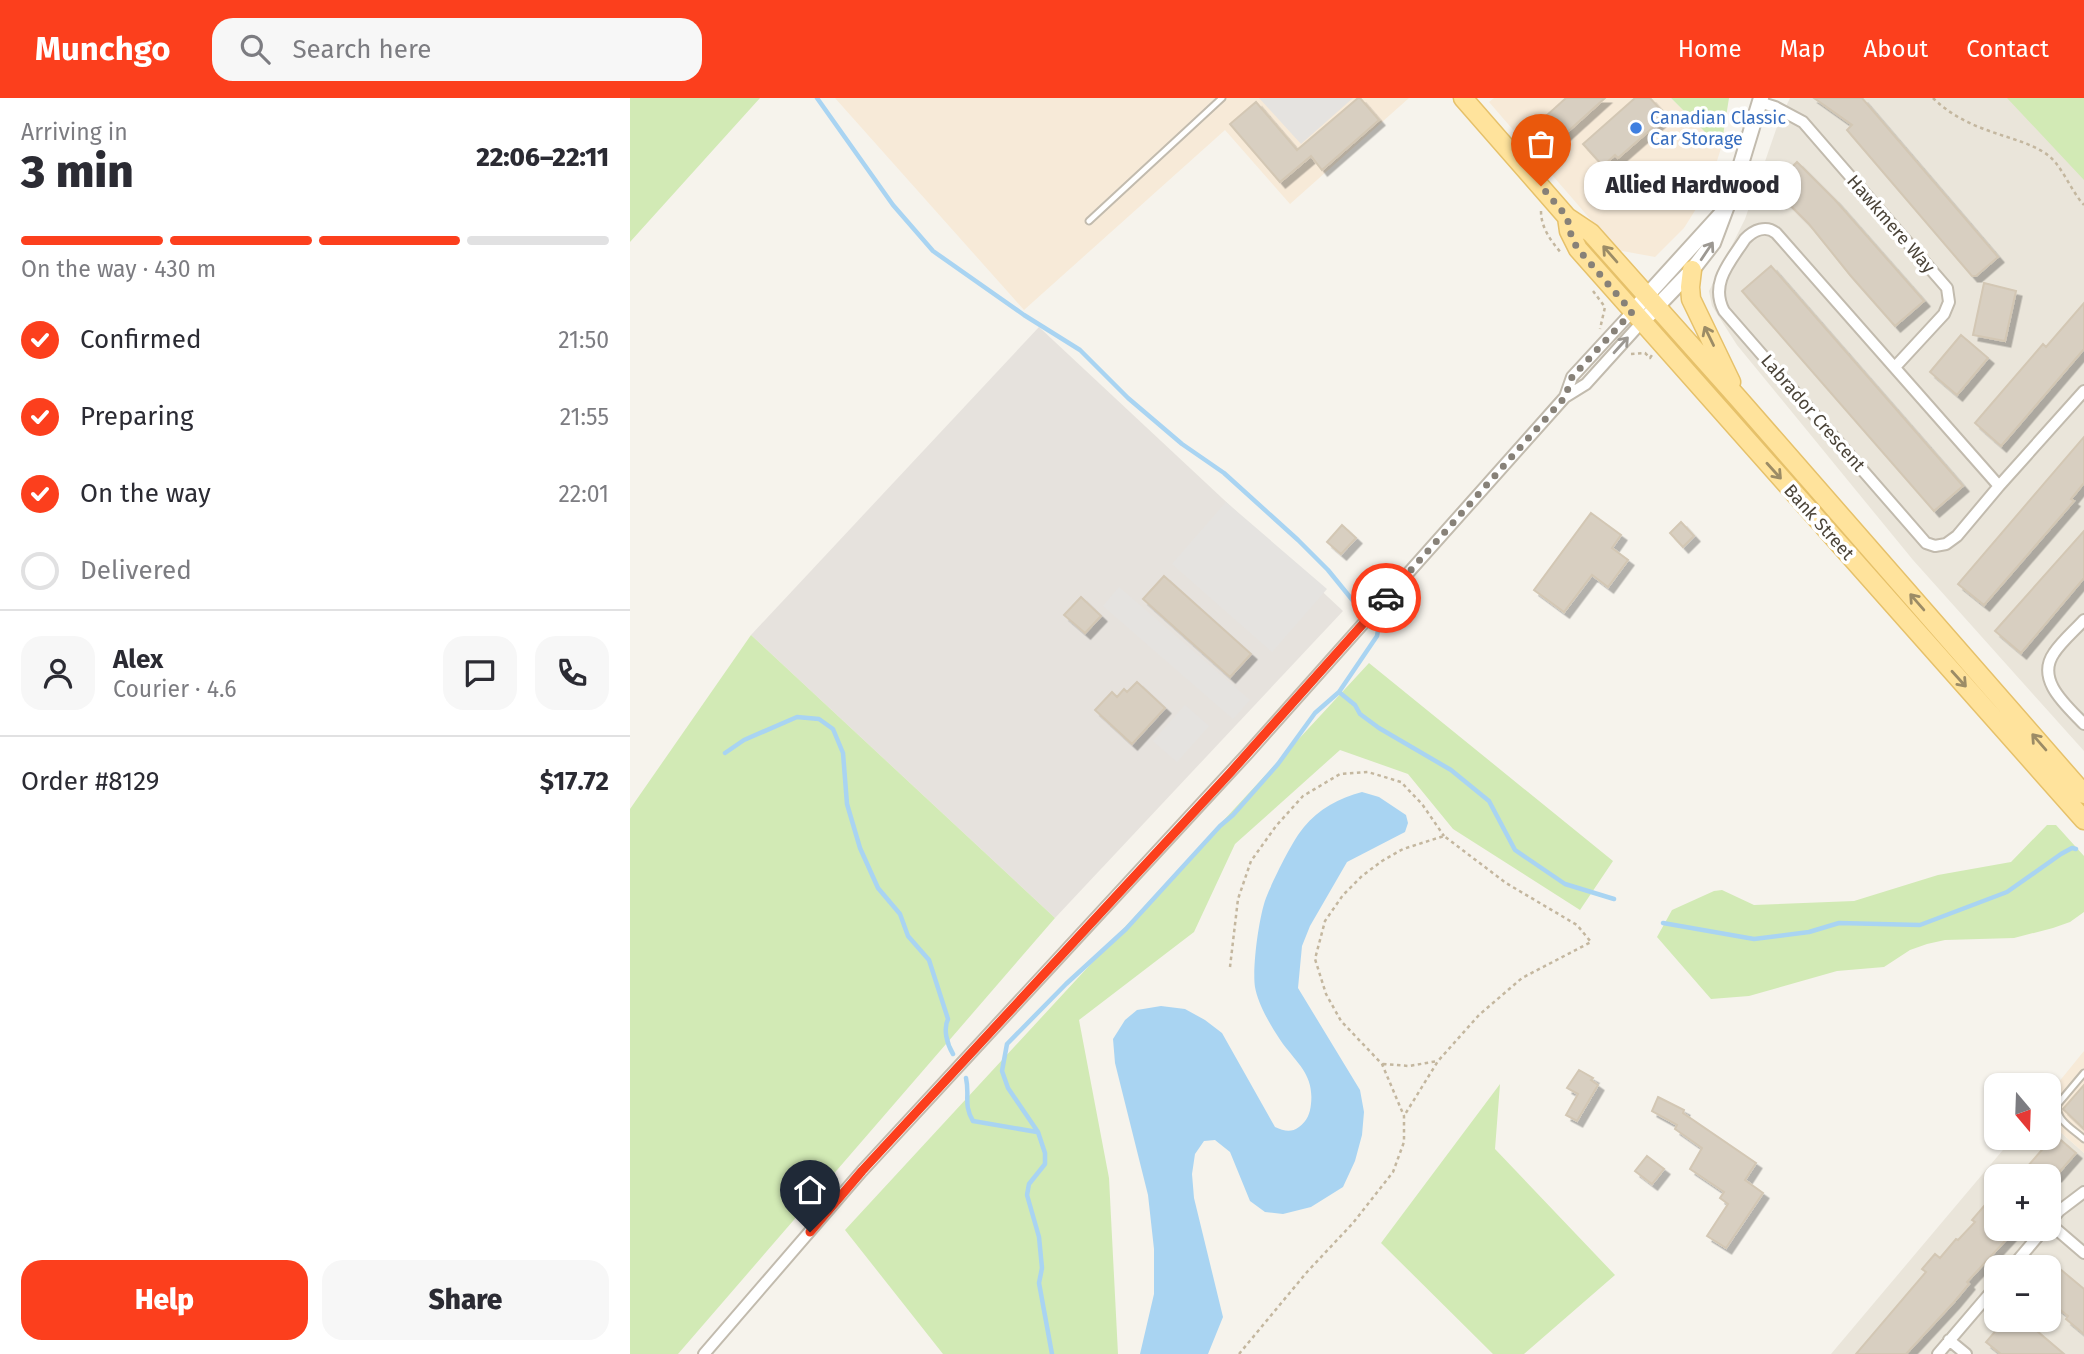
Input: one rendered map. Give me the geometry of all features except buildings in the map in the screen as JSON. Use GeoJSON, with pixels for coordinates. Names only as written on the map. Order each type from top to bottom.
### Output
{"type":"FeatureCollection","features":[{"type":"Feature","properties":{"kind":"main road","name":"Bank Street"},"geometry":{"type":"LineString","coordinates":[[1463,98],[1567,217],[1591,233],[2084,794]]}},
{"type":"Feature","properties":{"kind":"main road","name":"Bank Street"},"geometry":{"type":"LineString","coordinates":[[1567,217],[1572,239],[1578,249],[2084,820]]}},
{"type":"Feature","properties":{"kind":"main road"},"geometry":{"type":"LineString","coordinates":[[1692,271],[1691,299],[1738,398]]}},
{"type":"Feature","properties":{"kind":"street"},"geometry":{"type":"LineString","coordinates":[[1651,302],[1692,271],[1713,243],[1734,187],[1760,100]]}},
{"type":"Feature","properties":{"kind":"street","name":"Hawkmere Way"},"geometry":{"type":"LineString","coordinates":[[1760,100],[1803,122],[1947,288],[1949,302],[1944,314],[1895,367]]}},
{"type":"Feature","properties":{"kind":"street"},"geometry":{"type":"LineString","coordinates":[[705,1354],[862,1171],[1248,753],[1565,397],[1586,384],[1726,209]]}},
{"type":"Feature","properties":{"kind":"street","name":"Labrador Crescent"},"geometry":{"type":"LineString","coordinates":[[1762,229],[1776,233],[1999,486],[1957,536],[1946,544],[1936,546],[1926,543],[1724,311],[1719,296],[1720,279],[1745,239],[1762,229]]}},
{"type":"Feature","properties":{"kind":"street"},"geometry":{"type":"LineString","coordinates":[[1565,397],[1572,377],[1593,353],[1637,317]]}},
{"type":"Feature","properties":{"kind":"street"},"geometry":{"type":"LineString","coordinates":[[1999,486],[2082,399]]}},
{"type":"Feature","properties":{"kind":"street"},"geometry":{"type":"LineString","coordinates":[[2084,620],[2053,654],[2048,665],[2048,676],[2056,693],[2084,724]]}},
{"type":"Feature","properties":{"kind":"street"},"geometry":{"type":"LineString","coordinates":[[2061,1210],[2084,1192]]}},
{"type":"Feature","properties":{"kind":"street"},"geometry":{"type":"LineString","coordinates":[[2061,1233],[2084,1253]]}},
{"type":"Feature","properties":{"kind":"street"},"geometry":{"type":"LineString","coordinates":[[2022,1255],[2034,1241]]}},
{"type":"Feature","properties":{"kind":"street"},"geometry":{"type":"LineString","coordinates":[[1938,1354],[1984,1300]]}},
{"type":"Feature","properties":{"kind":"street"},"geometry":{"type":"LineString","coordinates":[[1949,1340],[1966,1354]]}},
{"type":"Feature","properties":{"kind":"lane"},"geometry":{"type":"LineString","coordinates":[[1089,221],[1222,98]]}},
{"type":"Feature","properties":{"kind":"lane"},"geometry":{"type":"LineString","coordinates":[[2084,1073],[2057,1108],[2060,1117],[2084,1139]]}},
{"type":"Feature","properties":{"kind":"path"},"geometry":{"type":"LineString","coordinates":[[1933,98],[1962,119],[2047,154],[2074,195],[2084,205]]}},
{"type":"Feature","properties":{"kind":"path"},"geometry":{"type":"LineString","coordinates":[[1541,186],[1542,223],[1549,237],[1569,262]]}},
{"type":"Feature","properties":{"kind":"path"},"geometry":{"type":"LineString","coordinates":[[1593,291],[1605,307],[1593,353]]}},
{"type":"Feature","properties":{"kind":"path"},"geometry":{"type":"LineString","coordinates":[[1230,967],[1238,899],[1251,861],[1276,826],[1303,796],[1340,774],[1368,772],[1401,782],[1422,804],[1444,836],[1506,883],[1577,925],[1591,942],[1522,978],[1479,1015],[1438,1060],[1404,1116]]}},
{"type":"Feature","properties":{"kind":"path"},"geometry":{"type":"LineString","coordinates":[[1239,1354],[1307,1272],[1353,1223],[1393,1172],[1404,1142],[1404,1116],[1382,1064],[1341,1021],[1326,994],[1315,959],[1325,921],[1343,895],[1381,861],[1403,849],[1444,836]]}},
{"type":"Feature","properties":{"kind":"path"},"geometry":{"type":"LineString","coordinates":[[1382,1064],[1409,1066],[1438,1060]]}},
{"type":"Feature","properties":{"kind":"shaded area"},"geometry":{"type":"Polygon","coordinates":[[[835,98],[1409,98],[1290,204],[1225,130],[1024,310],[835,98]]]}},
{"type":"Feature","properties":{"kind":"shaded area"},"geometry":{"type":"Polygon","coordinates":[[[1259,98],[1353,98],[1301,144],[1259,98]]]}},
{"type":"Feature","properties":{"kind":"shaded area"},"geometry":{"type":"Polygon","coordinates":[[[1494,98],[1671,98],[1721,148],[1708,190],[1684,228],[1655,257],[1617,250],[1489,102],[1494,98]]]}},
{"type":"Feature","properties":{"kind":"shaded area"},"geometry":{"type":"Polygon","coordinates":[[[1790,98],[2084,98],[2084,751],[1913,560],[1737,345],[1712,306],[1709,291],[1745,219],[1779,121],[1790,98]]]}},
{"type":"Feature","properties":{"kind":"shaded area"},"geometry":{"type":"Polygon","coordinates":[[[1039,327],[1343,611],[1055,918],[751,635],[1039,327]]]}},
{"type":"Feature","properties":{"kind":"shaded area"},"geometry":{"type":"Polygon","coordinates":[[[1226,502],[1327,589],[1272,652],[1172,564],[1226,502]]]}},
{"type":"Feature","properties":{"kind":"shaded area"},"geometry":{"type":"Polygon","coordinates":[[[1119,587],[1250,700],[1233,719],[1103,606],[1119,587]]]}},
{"type":"Feature","properties":{"kind":"shaded area"},"geometry":{"type":"Polygon","coordinates":[[[1185,705],[1209,726],[1177,762],[1153,741],[1185,705]]]}},
{"type":"Feature","properties":{"kind":"shaded area"},"geometry":{"type":"Polygon","coordinates":[[[2084,1051],[2084,1153],[2062,1134],[2062,1078],[2084,1051]]]}},
{"type":"Feature","properties":{"kind":"shaded area"},"geometry":{"type":"Polygon","coordinates":[[[2062,1134],[2084,1153],[2084,1354],[1831,1354],[1984,1172],[1984,1241],[2061,1241],[2061,1164],[1991,1164],[2003,1150],[2062,1150],[2062,1134]]]}},
{"type":"Feature","properties":{"kind":"green space"},"geometry":{"type":"Polygon","coordinates":[[[630,98],[760,98],[630,242],[630,98]]]}},
{"type":"Feature","properties":{"kind":"green space"},"geometry":{"type":"Polygon","coordinates":[[[1671,98],[1729,98],[1721,148],[1671,98]]]}},
{"type":"Feature","properties":{"kind":"green space"},"geometry":{"type":"Polygon","coordinates":[[[2007,98],[2084,98],[2084,180],[2007,98]]]}},
{"type":"Feature","properties":{"kind":"green space"},"geometry":{"type":"Polygon","coordinates":[[[751,635],[1055,918],[678,1354],[630,1354],[630,809],[751,635]]]}},
{"type":"Feature","properties":{"kind":"green space"},"geometry":{"type":"Polygon","coordinates":[[[1369,663],[1613,861],[1580,910],[1453,829],[1408,774],[1340,750],[1235,844],[1194,932],[1079,1020],[1109,1178],[1118,1354],[943,1354],[845,1230],[1369,663]]]}},
{"type":"Feature","properties":{"kind":"green space"},"geometry":{"type":"Polygon","coordinates":[[[2047,825],[2056,825],[2084,856],[2084,912],[2070,922],[2053,928],[2014,938],[1945,940],[1910,950],[1884,967],[1837,971],[1749,996],[1711,999],[1657,937],[1672,910],[1714,891],[1722,890],[1754,905],[1854,901],[1938,875],[2011,862],[2047,825]]]}},
{"type":"Feature","properties":{"kind":"green space"},"geometry":{"type":"Polygon","coordinates":[[[1500,1084],[1495,1149],[1615,1275],[1524,1354],[1493,1354],[1381,1243],[1500,1084]]]}},
{"type":"Feature","properties":{"kind":"water"},"geometry":{"type":"Polygon","coordinates":[[[1362,792],[1379,797],[1406,815],[1408,823],[1405,832],[1347,862],[1310,926],[1302,946],[1298,988],[1360,1090],[1364,1112],[1362,1135],[1355,1161],[1343,1187],[1311,1207],[1283,1214],[1265,1212],[1250,1201],[1230,1152],[1215,1140],[1204,1141],[1195,1154],[1192,1174],[1194,1198],[1223,1317],[1208,1354],[1140,1354],[1154,1294],[1154,1249],[1148,1195],[1115,1063],[1113,1039],[1125,1020],[1137,1010],[1161,1006],[1185,1009],[1222,1033],[1275,1127],[1290,1131],[1302,1125],[1311,1104],[1308,1078],[1271,1025],[1255,987],[1254,968],[1263,906],[1299,833],[1323,810],[1345,797],[1362,792]]]}},
{"type":"Feature","properties":{"kind":"waterway"},"geometry":{"type":"LineString","coordinates":[[817,98],[893,205],[933,251],[1024,315],[1080,350],[1128,398],[1182,444],[1224,473],[1298,540],[1328,570],[1354,602]]}},
{"type":"Feature","properties":{"kind":"waterway"},"geometry":{"type":"LineString","coordinates":[[1052,1354],[1039,1283],[1042,1268],[1039,1237],[1027,1195],[1029,1184],[1045,1164],[1045,1153],[1038,1132],[1008,1088],[1002,1071],[1007,1044],[1066,984],[1126,929],[1233,815],[1278,764],[1315,713],[1339,692],[1377,636],[1379,625]]}},
{"type":"Feature","properties":{"kind":"waterway"},"geometry":{"type":"LineString","coordinates":[[1339,692],[1355,705],[1360,714],[1379,728],[1451,770],[1489,801],[1515,850],[1565,884],[1614,899]]}},
{"type":"Feature","properties":{"kind":"waterway"},"geometry":{"type":"LineString","coordinates":[[725,753],[744,740],[797,717],[819,719],[833,729],[843,753],[847,804],[860,848],[878,888],[900,914],[908,936],[929,960],[948,1019],[946,1037],[953,1054]]}},
{"type":"Feature","properties":{"kind":"waterway"},"geometry":{"type":"LineString","coordinates":[[1663,923],[1754,939],[1809,932],[1839,923],[1920,925],[2007,892],[2061,854],[2072,848],[2076,849]]}},
{"type":"Feature","properties":{"kind":"waterway"},"geometry":{"type":"LineString","coordinates":[[966,1078],[967,1105],[973,1121],[1037,1132]]}},
{"type":"Feature","properties":{"kind":"way so far"},"geometry":{"type":"LineString","coordinates":[[1386,598],[1565,397],[1572,377],[1632,312],[1578,249],[1569,231],[1567,217],[1541,186]]}},
{"type":"Feature","properties":{"kind":"place","name":"Canadian Classic Car Storage"},"geometry":{"type":"Point","coordinates":[1636,128]}},
{"type":"Feature","properties":{"kind":"place","name":"Allied Hardwood"},"geometry":{"type":"Point","coordinates":[1541,186]}},
{"type":"Feature","properties":{"kind":"route"},"geometry":{"type":"LineString","coordinates":[[810,1232],[862,1171],[1248,753],[1386,598]]}}]}
